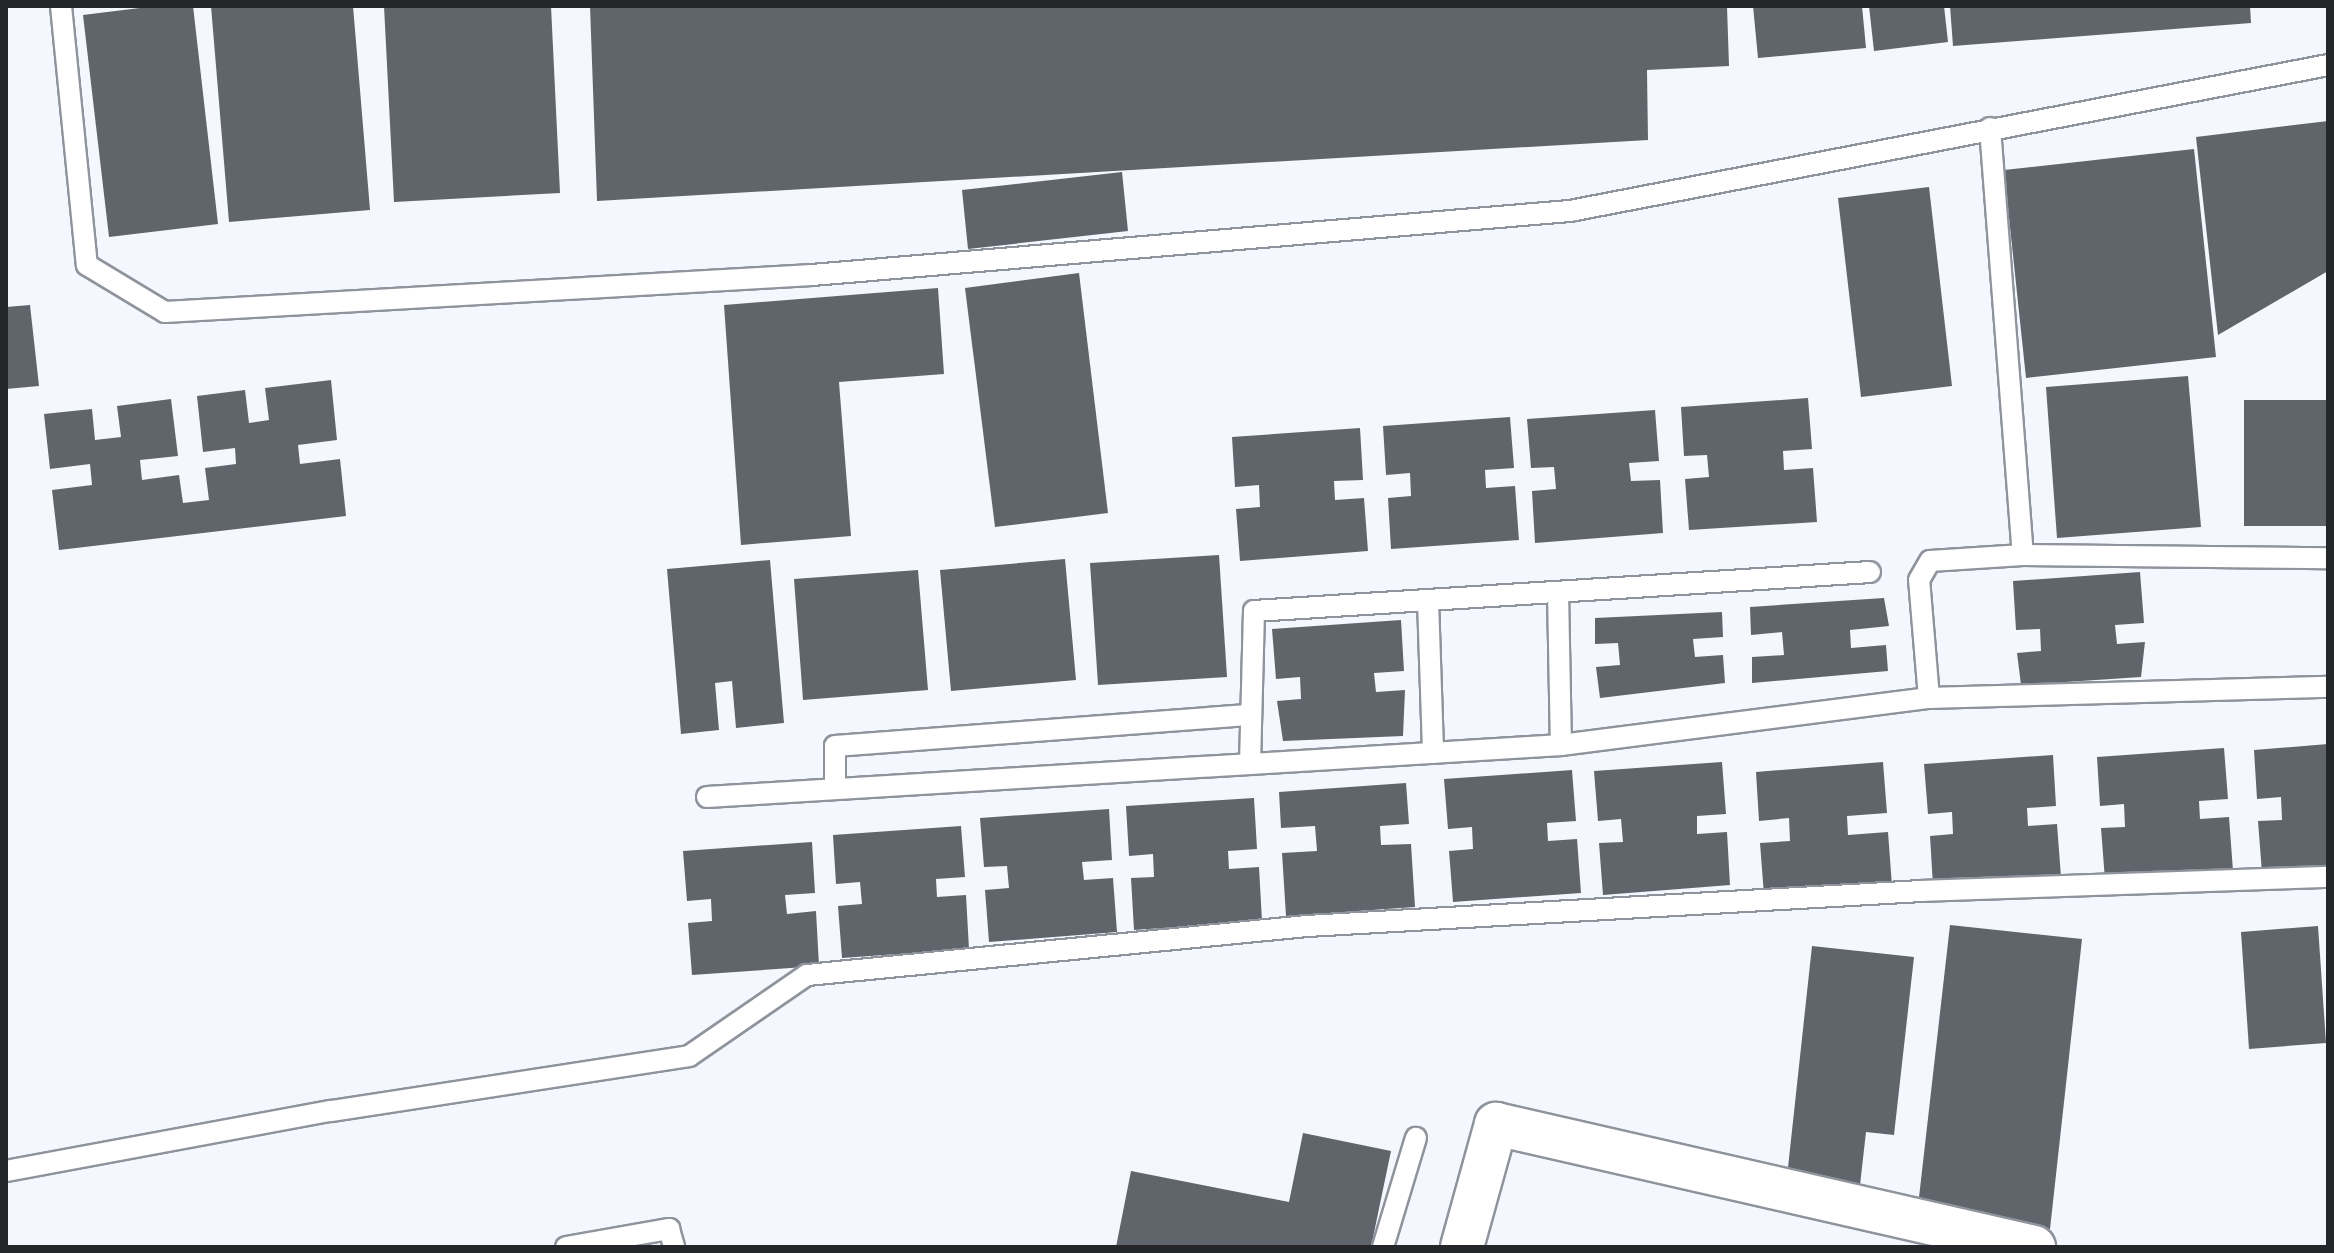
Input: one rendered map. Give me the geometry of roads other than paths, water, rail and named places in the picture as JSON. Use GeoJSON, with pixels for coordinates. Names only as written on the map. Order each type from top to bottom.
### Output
{"type":"FeatureCollection","features":[{"type":"Feature","properties":{"kind":"street"},"geometry":{"type":"LineString","coordinates":[[1462,1247],[1496,1124],[2034,1247]]}},
{"type":"Feature","properties":{"kind":"lane"},"geometry":{"type":"LineString","coordinates":[[61,6],[87,265],[165,312],[812,275],[1570,211],[2328,65]]}},
{"type":"Feature","properties":{"kind":"lane"},"geometry":{"type":"LineString","coordinates":[[1990,128],[2023,555]]}},
{"type":"Feature","properties":{"kind":"lane"},"geometry":{"type":"LineString","coordinates":[[1929,698],[1919,580],[1930,561],[2023,555],[2328,558]]}},
{"type":"Feature","properties":{"kind":"lane"},"geometry":{"type":"LineString","coordinates":[[1250,764],[1254,611],[1870,572]]}},
{"type":"Feature","properties":{"kind":"lane"},"geometry":{"type":"LineString","coordinates":[[1558,592],[1561,745]]}},
{"type":"Feature","properties":{"kind":"lane"},"geometry":{"type":"LineString","coordinates":[[1428,600],[1433,753]]}},
{"type":"Feature","properties":{"kind":"lane"},"geometry":{"type":"LineString","coordinates":[[707,797],[1561,745],[1929,698],[2328,687]]}},
{"type":"Feature","properties":{"kind":"lane"},"geometry":{"type":"LineString","coordinates":[[835,789],[835,746],[1251,715]]}},
{"type":"Feature","properties":{"kind":"lane"},"geometry":{"type":"LineString","coordinates":[[6,1171],[331,1111],[689,1056],[807,975],[1323,925],[1922,891],[2328,877]]}},
{"type":"Feature","properties":{"kind":"lane"},"geometry":{"type":"LineString","coordinates":[[1383,1247],[1416,1138]]}},
{"type":"Feature","properties":{"kind":"lane"},"geometry":{"type":"LineString","coordinates":[[566,1247],[669,1229],[674,1247]]}}]}
